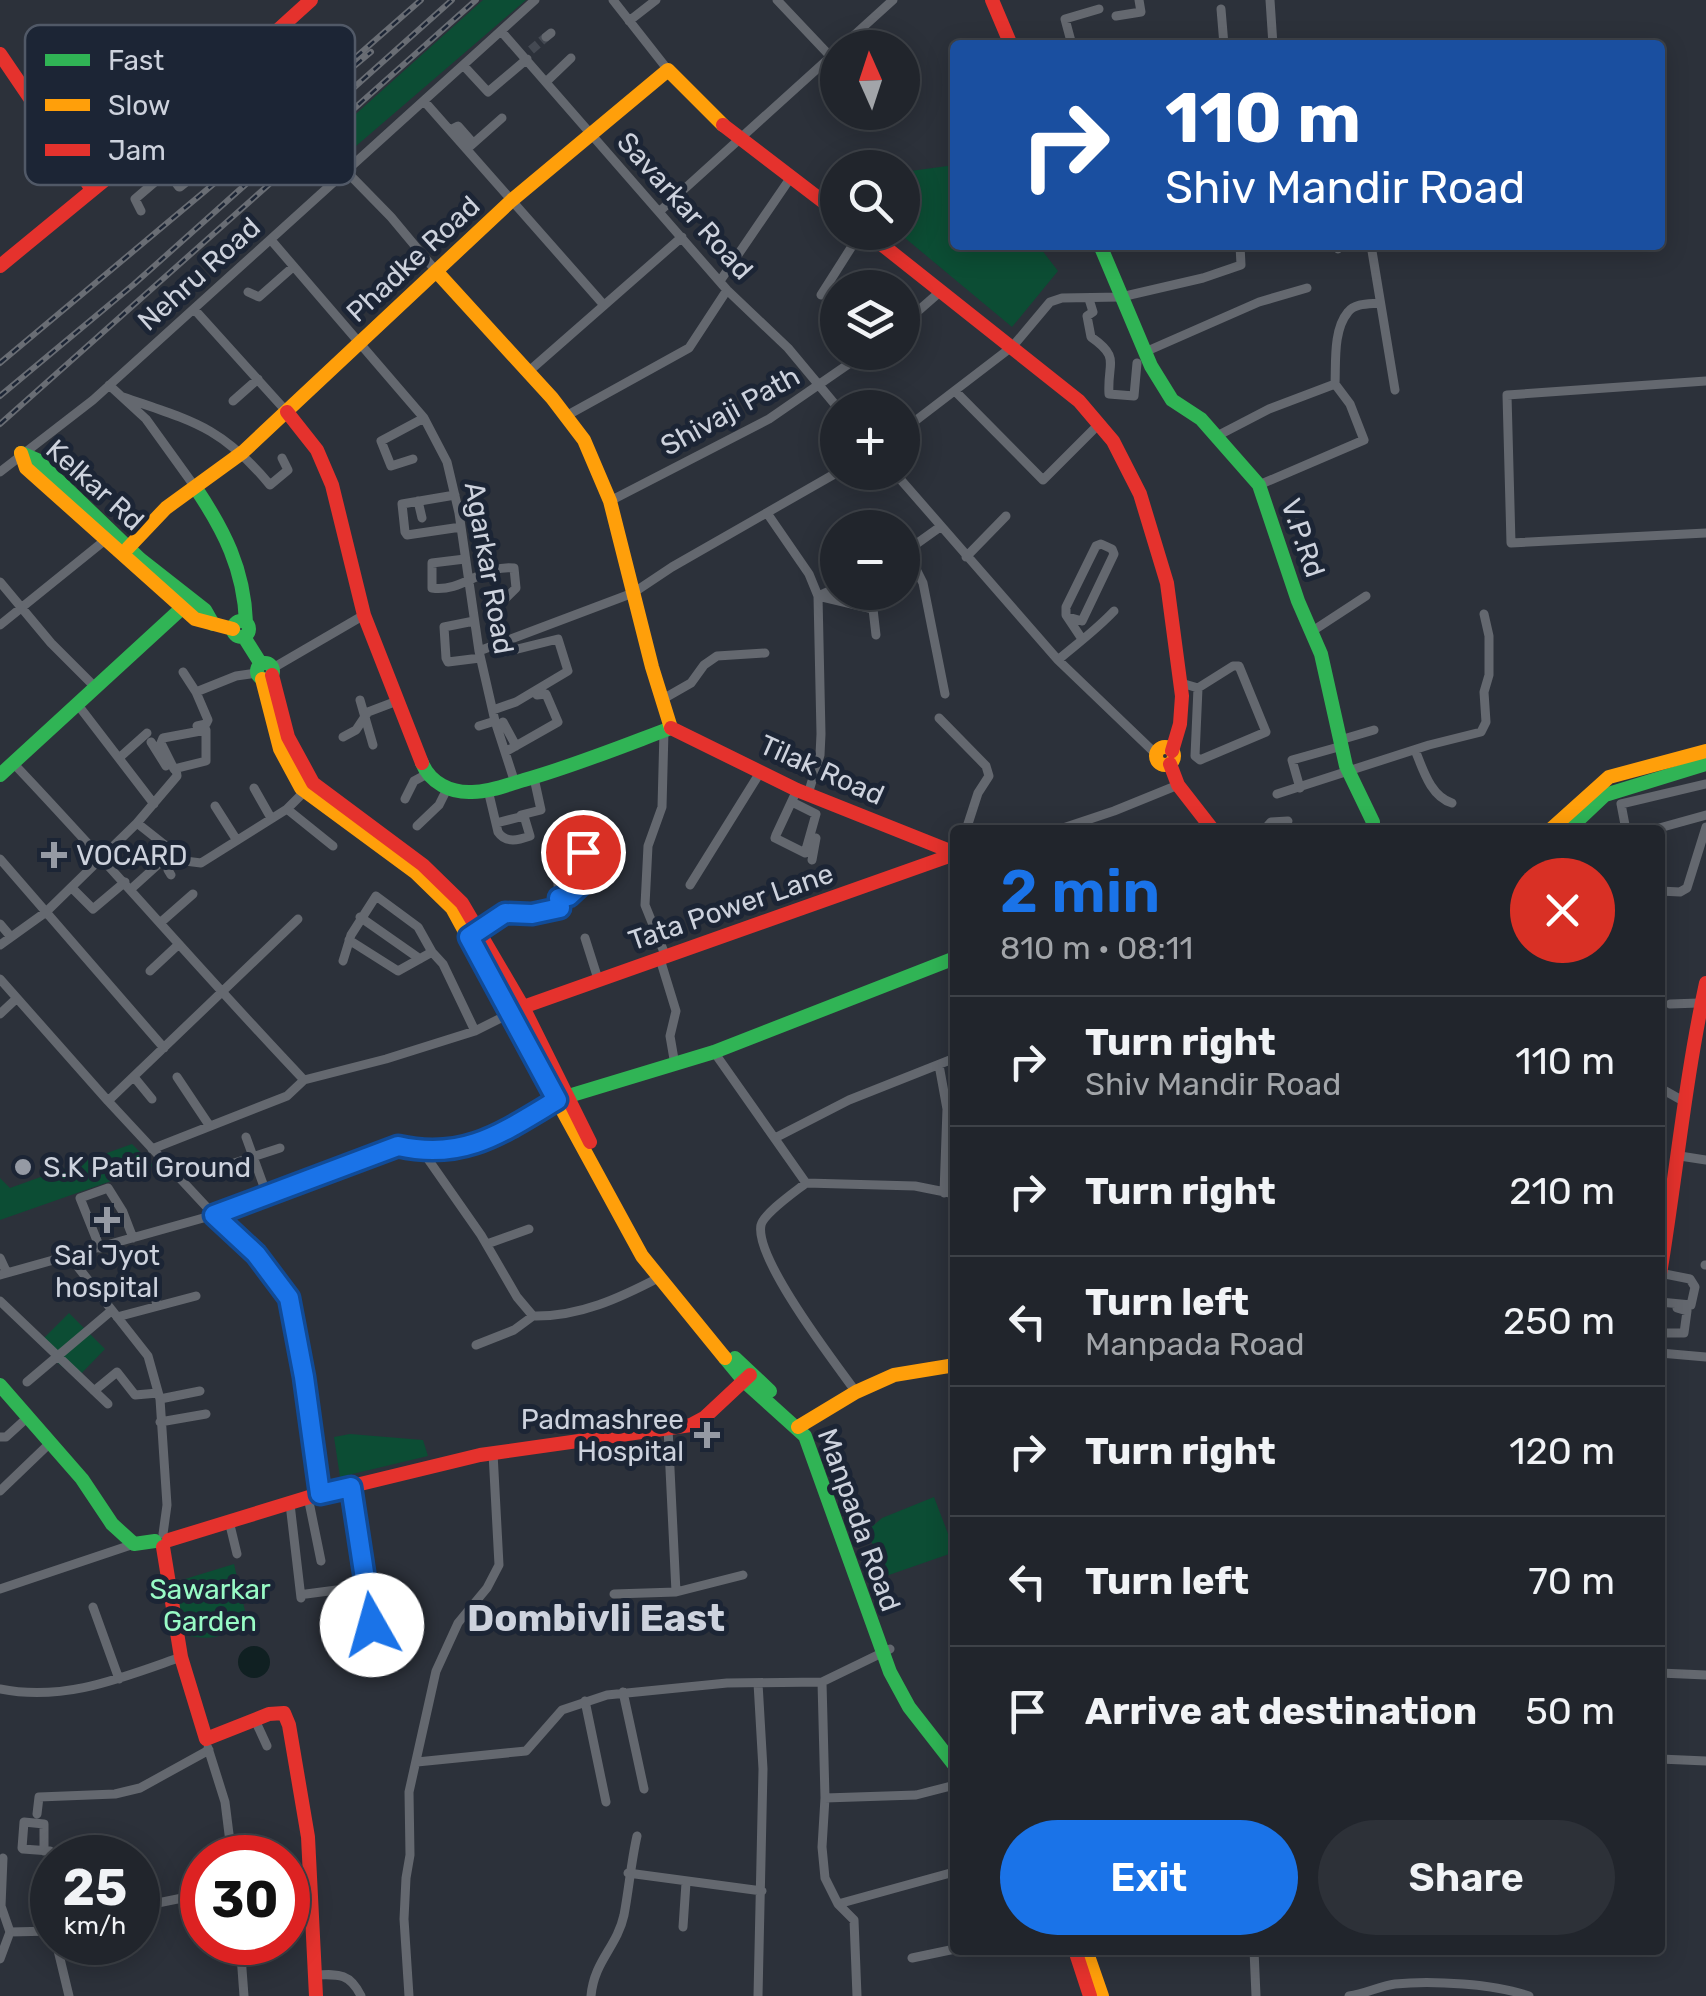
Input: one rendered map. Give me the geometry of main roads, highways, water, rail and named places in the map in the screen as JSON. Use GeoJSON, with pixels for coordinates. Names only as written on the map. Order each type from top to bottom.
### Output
{"type":"FeatureCollection","features":[{"type":"Feature","properties":{"kind":"tunnel"},"geometry":{"type":"LineString","coordinates":[[531,50],[546,37]]}},
{"type":"Feature","properties":{"kind":"railway"},"geometry":{"type":"LineString","coordinates":[[356,57],[421,0]]}},
{"type":"Feature","properties":{"kind":"railway"},"geometry":{"type":"LineString","coordinates":[[355,87],[452,0]]}},
{"type":"Feature","properties":{"kind":"railway"},"geometry":{"type":"LineString","coordinates":[[355,108],[476,0]]}},
{"type":"Feature","properties":{"kind":"railway"},"geometry":{"type":"LineString","coordinates":[[355,65],[371,52]]}},
{"type":"Feature","properties":{"kind":"railway"},"geometry":{"type":"LineString","coordinates":[[0,363],[212,185]]}},
{"type":"Feature","properties":{"kind":"railway"},"geometry":{"type":"LineString","coordinates":[[0,396],[245,185]]}},
{"type":"Feature","properties":{"kind":"railway"},"geometry":{"type":"LineString","coordinates":[[0,424],[268,185]]}},
{"type":"Feature","properties":{"kind":"place","name":"VOCARD"},"geometry":{"type":"Point","coordinates":[54,855]}},
{"type":"Feature","properties":{"kind":"place","name":"S.K Patil Ground"},"geometry":{"type":"Point","coordinates":[23,1167]}},
{"type":"Feature","properties":{"kind":"place","name":"Sai Jyot hospital"},"geometry":{"type":"Point","coordinates":[107,1220]}},
{"type":"Feature","properties":{"kind":"place","name":"Padmashree Hospital"},"geometry":{"type":"Point","coordinates":[707,1435]}},
{"type":"Feature","properties":{"kind":"district","name":"Dombivli East"},"geometry":{"type":"Point","coordinates":[596,1618]}},
{"type":"Feature","properties":{"kind":"park label","name":"Sawarkar Garden"},"geometry":{"type":"Point","coordinates":[210,1605]}}]}
